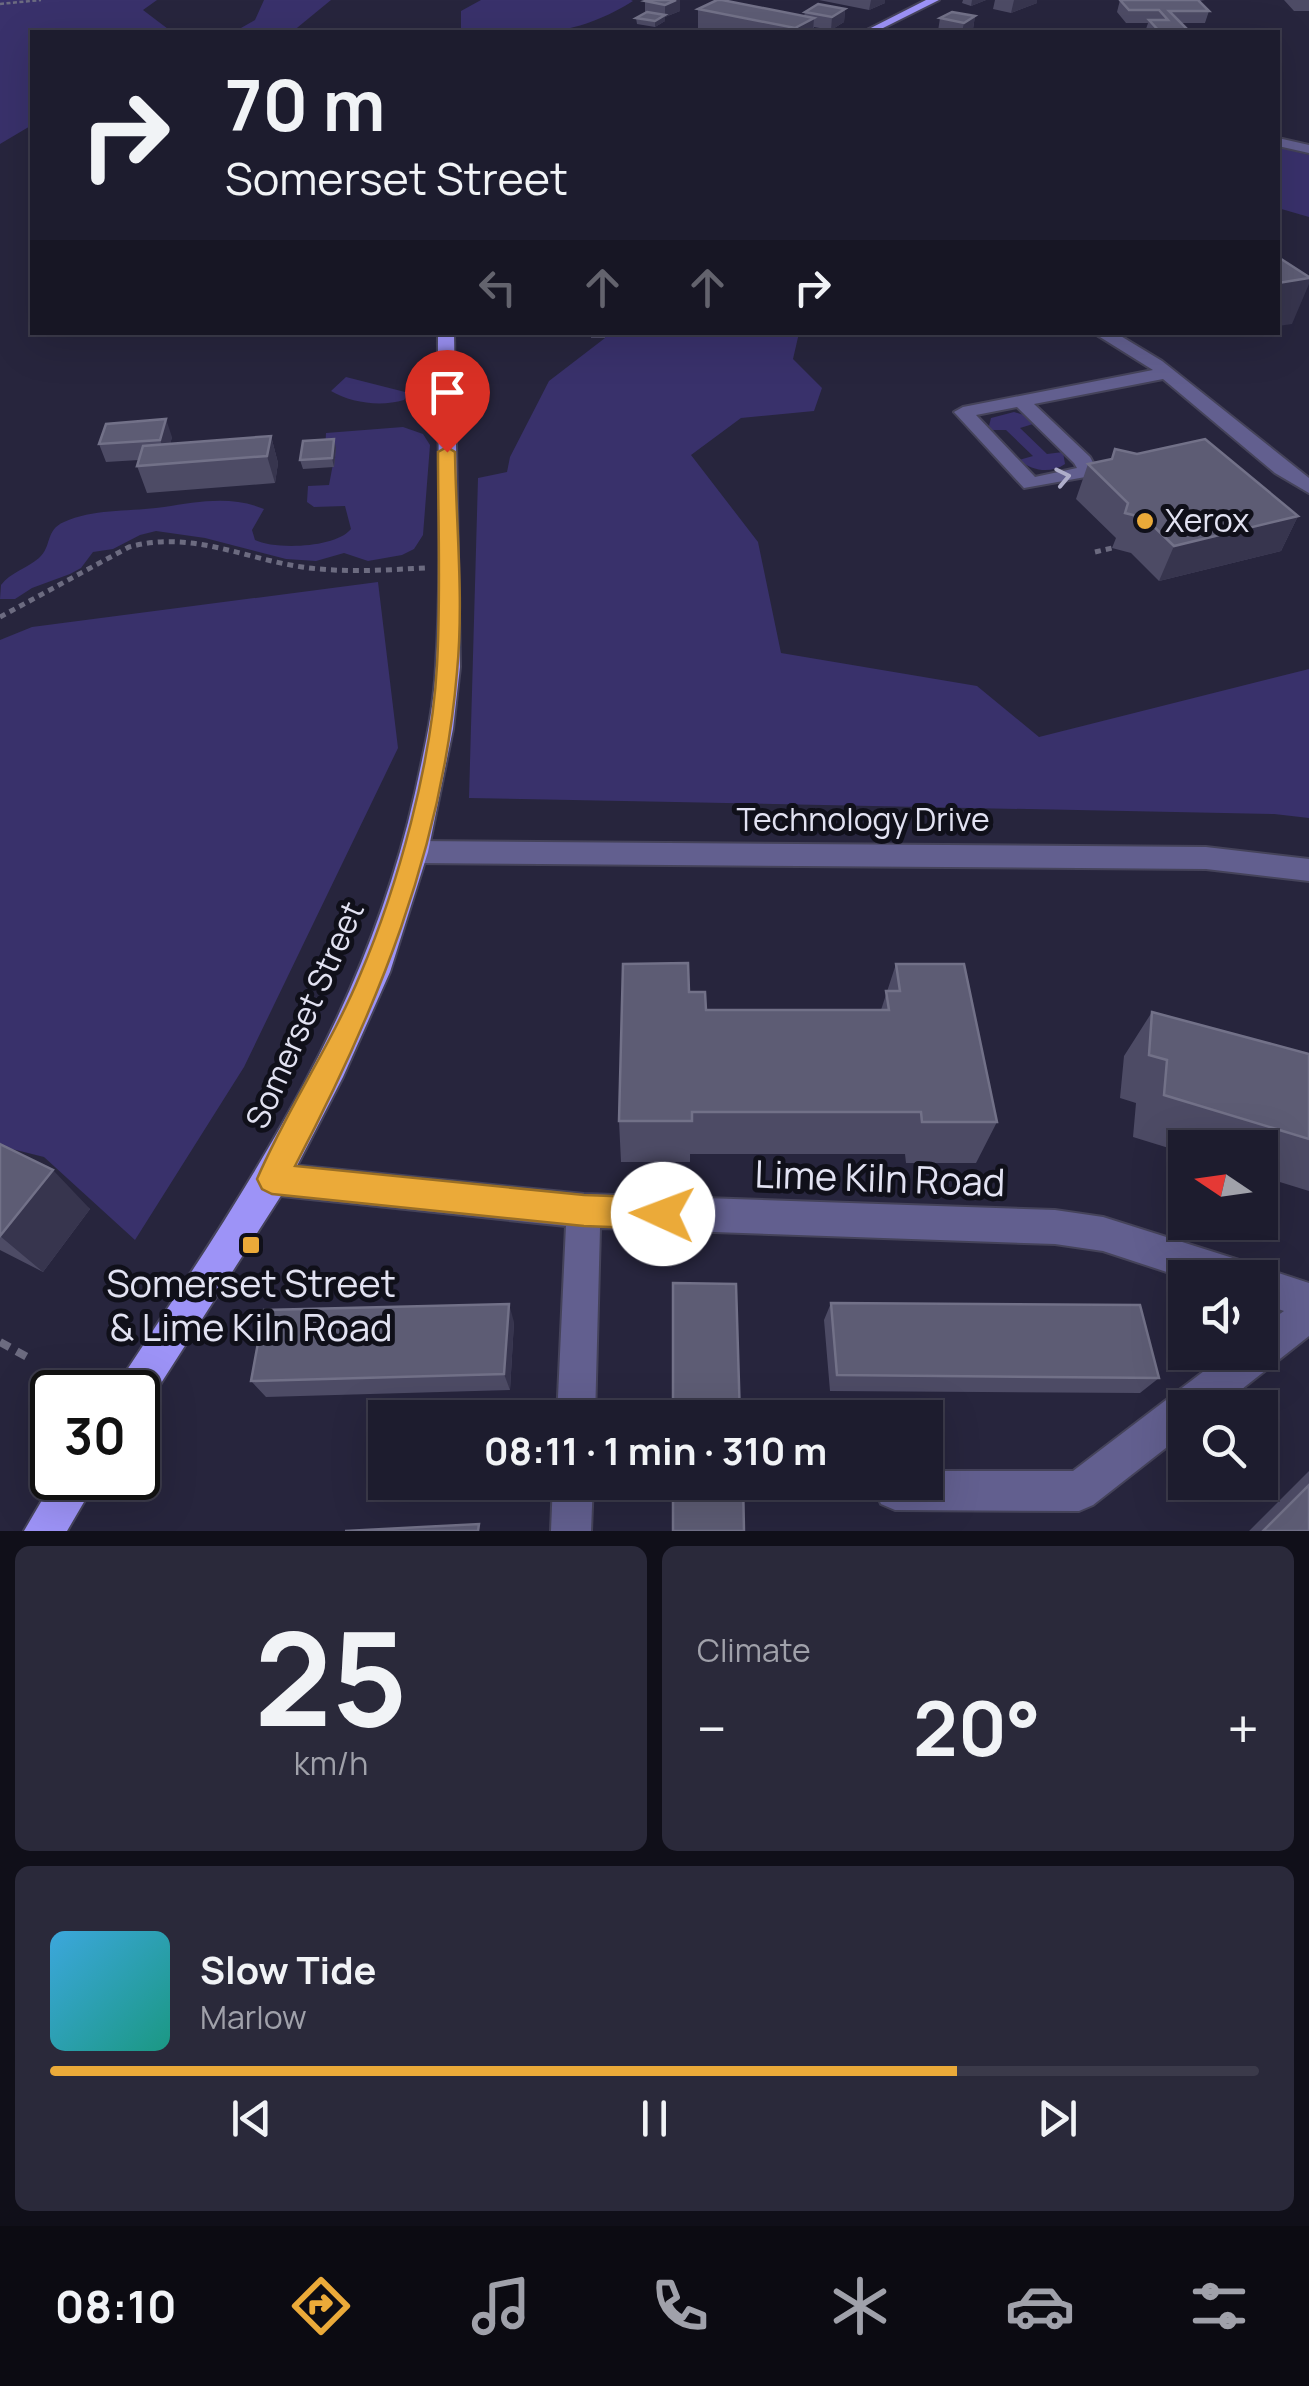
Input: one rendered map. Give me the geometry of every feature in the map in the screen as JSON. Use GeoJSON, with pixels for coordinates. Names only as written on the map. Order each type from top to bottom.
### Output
{"type":"FeatureCollection","features":[{"type":"Feature","properties":{"kind":"main road"},"geometry":{"type":"LineString","coordinates":[[878,30],[934,0]]}},
{"type":"Feature","properties":{"kind":"main road","name":"Somerset Street"},"geometry":{"type":"LineString","coordinates":[[148,1370],[272,1179],[332,1067],[375,972],[415,852],[440,729],[448,667],[446,335]]}},
{"type":"Feature","properties":{"kind":"main road"},"geometry":{"type":"LineString","coordinates":[[44,1531],[64,1500]]}},
{"type":"Feature","properties":{"kind":"street"},"geometry":{"type":"LineString","coordinates":[[1280,143],[1309,150]]}},
{"type":"Feature","properties":{"kind":"street"},"geometry":{"type":"LineString","coordinates":[[1106,335],[1134,349],[1284,473],[1309,487]]}},
{"type":"Feature","properties":{"kind":"street"},"geometry":{"type":"LineString","coordinates":[[1021,400],[1083,461],[1086,470],[1032,484],[963,412],[1021,400],[1166,373]]}},
{"type":"Feature","properties":{"kind":"street","name":"Technology Drive"},"geometry":{"type":"LineString","coordinates":[[415,852],[1206,858],[1309,870]]}},
{"type":"Feature","properties":{"kind":"street","name":"Lime Kiln Road"},"geometry":{"type":"LineString","coordinates":[[272,1179],[584,1211],[1056,1227],[1104,1234],[1183,1260]]}},
{"type":"Feature","properties":{"kind":"street"},"geometry":{"type":"LineString","coordinates":[[577,1400],[584,1211]]}},
{"type":"Feature","properties":{"kind":"street"},"geometry":{"type":"LineString","coordinates":[[1278,1291],[1309,1301]]}},
{"type":"Feature","properties":{"kind":"street"},"geometry":{"type":"LineString","coordinates":[[1278,1338],[1309,1314]]}},
{"type":"Feature","properties":{"kind":"street"},"geometry":{"type":"LineString","coordinates":[[1209,1390],[1236,1370]]}},
{"type":"Feature","properties":{"kind":"street"},"geometry":{"type":"LineString","coordinates":[[943,1490],[1078,1491],[1168,1422]]}},
{"type":"Feature","properties":{"kind":"street"},"geometry":{"type":"LineString","coordinates":[[571,1531],[572,1500]]}},
{"type":"Feature","properties":{"kind":"path"},"geometry":{"type":"LineString","coordinates":[[0,4],[41,0]]}},
{"type":"Feature","properties":{"kind":"path"},"geometry":{"type":"LineString","coordinates":[[0,617],[129,547],[150,540],[202,543],[315,569],[448,567]]}},
{"type":"Feature","properties":{"kind":"path"},"geometry":{"type":"LineString","coordinates":[[1095,552],[1112,548]]}},
{"type":"Feature","properties":{"kind":"path"},"geometry":{"type":"LineString","coordinates":[[0,1342],[27,1357]]}},
{"type":"Feature","properties":{"kind":"shaded area"},"geometry":{"type":"Polygon","coordinates":[[[0,0],[157,0],[143,10],[169,30],[30,30],[30,126],[0,144],[0,0]]]}},
{"type":"Feature","properties":{"kind":"shaded area"},"geometry":{"type":"Polygon","coordinates":[[[264,0],[331,0],[294,30],[238,30],[255,20],[264,0]]]}},
{"type":"Feature","properties":{"kind":"shaded area"},"geometry":{"type":"Polygon","coordinates":[[[481,0],[633,1],[590,22],[560,30],[461,30],[461,11],[481,0]]]}},
{"type":"Feature","properties":{"kind":"shaded area"},"geometry":{"type":"Polygon","coordinates":[[[1280,148],[1309,155],[1309,217],[1280,209],[1280,148]]]}},
{"type":"Feature","properties":{"kind":"shaded area"},"geometry":{"type":"Polygon","coordinates":[[[799,335],[793,359],[822,388],[814,411],[741,418],[691,455],[758,542],[781,653],[977,686],[1039,737],[1309,669],[1309,818],[1274,814],[469,798],[478,478],[507,472],[510,457],[549,381],[605,338],[799,335]]]}},
{"type":"Feature","properties":{"kind":"shaded area"},"geometry":{"type":"Polygon","coordinates":[[[346,377],[409,393],[404,400],[395,402],[357,401],[331,391],[346,377]]]}},
{"type":"Feature","properties":{"kind":"shaded area"},"geometry":{"type":"Polygon","coordinates":[[[1014,412],[1027,416],[1033,424],[1020,428],[1047,454],[1063,452],[1065,464],[1048,470],[1030,467],[1019,460],[1033,456],[1006,430],[988,430],[991,418],[1014,412]]]}},
{"type":"Feature","properties":{"kind":"shaded area"},"geometry":{"type":"Polygon","coordinates":[[[403,427],[423,434],[430,445],[423,535],[414,549],[402,555],[368,561],[344,553],[316,561],[286,559],[205,538],[156,531],[113,549],[93,552],[81,568],[15,599],[0,599],[1,585],[39,558],[58,525],[88,514],[201,502],[239,502],[264,509],[252,530],[255,540],[290,546],[332,540],[351,529],[345,506],[314,507],[307,502],[308,486],[329,485],[336,448],[325,449],[326,433],[403,427]]]}},
{"type":"Feature","properties":{"kind":"shaded area"},"geometry":{"type":"Polygon","coordinates":[[[378,582],[398,748],[244,1067],[135,1240],[44,1157],[0,1146],[0,640],[32,627],[378,582]]]}},
{"type":"Feature","properties":{"kind":"building"},"geometry":{"type":"Polygon","coordinates":[[[676,0],[665,5],[645,1],[676,0]]]}},
{"type":"Feature","properties":{"kind":"building"},"geometry":{"type":"Polygon","coordinates":[[[717,0],[814,18],[795,28],[698,9],[717,0]]]}},
{"type":"Feature","properties":{"kind":"building"},"geometry":{"type":"Polygon","coordinates":[[[1120,0],[1198,0],[1209,11],[1169,11],[1188,30],[1158,30],[1149,20],[1168,20],[1159,10],[1129,10],[1120,0]]]}},
{"type":"Feature","properties":{"kind":"building"},"geometry":{"type":"Polygon","coordinates":[[[818,4],[845,9],[832,17],[805,12],[818,4]]]}},
{"type":"Feature","properties":{"kind":"building"},"geometry":{"type":"Polygon","coordinates":[[[647,12],[665,15],[655,21],[636,18],[647,12]]]}},
{"type":"Feature","properties":{"kind":"building"},"geometry":{"type":"Polygon","coordinates":[[[952,12],[975,16],[964,23],[940,18],[952,12]]]}},
{"type":"Feature","properties":{"kind":"building"},"geometry":{"type":"Polygon","coordinates":[[[1280,258],[1309,277],[1280,283],[1280,258]]]}},
{"type":"Feature","properties":{"kind":"building"},"geometry":{"type":"Polygon","coordinates":[[[166,419],[160,440],[99,444],[106,424],[166,419]]]}},
{"type":"Feature","properties":{"kind":"building"},"geometry":{"type":"Polygon","coordinates":[[[271,436],[267,456],[137,466],[143,446],[271,436]]]}},
{"type":"Feature","properties":{"kind":"building"},"geometry":{"type":"Polygon","coordinates":[[[334,439],[332,458],[300,460],[303,441],[334,439]]]}},
{"type":"Feature","properties":{"kind":"building"},"geometry":{"type":"Polygon","coordinates":[[[1205,439],[1298,516],[1174,546],[1145,518],[1125,513],[1128,503],[1088,464],[1112,459],[1115,449],[1137,454],[1205,439]]]}},
{"type":"Feature","properties":{"kind":"building"},"geometry":{"type":"Polygon","coordinates":[[[688,963],[689,992],[705,992],[706,1010],[889,1010],[886,991],[900,991],[896,964],[964,964],[997,1122],[922,1122],[921,1112],[692,1112],[692,1121],[619,1121],[623,964],[688,963]]]}},
{"type":"Feature","properties":{"kind":"building"},"geometry":{"type":"Polygon","coordinates":[[[1152,1012],[1309,1054],[1309,1139],[1164,1095],[1167,1060],[1149,1055],[1152,1012]]]}},
{"type":"Feature","properties":{"kind":"building"},"geometry":{"type":"Polygon","coordinates":[[[0,1144],[53,1170],[0,1236],[0,1144]]]}},
{"type":"Feature","properties":{"kind":"building"},"geometry":{"type":"Polygon","coordinates":[[[673,1283],[736,1284],[739,1400],[673,1400],[673,1283]]]}},
{"type":"Feature","properties":{"kind":"building"},"geometry":{"type":"Polygon","coordinates":[[[831,1303],[1140,1305],[1159,1378],[837,1375],[831,1303]]]}},
{"type":"Feature","properties":{"kind":"building"},"geometry":{"type":"Polygon","coordinates":[[[509,1304],[504,1374],[251,1381],[264,1310],[509,1304]]]}},
{"type":"Feature","properties":{"kind":"building"},"geometry":{"type":"Polygon","coordinates":[[[1309,1485],[1309,1531],[1263,1531],[1309,1485]]]}},
{"type":"Feature","properties":{"kind":"building"},"geometry":{"type":"Polygon","coordinates":[[[673,1500],[743,1500],[744,1531],[673,1531],[673,1500]]]}},
{"type":"Feature","properties":{"kind":"building"},"geometry":{"type":"Polygon","coordinates":[[[479,1524],[478,1531],[345,1531],[479,1524]]]}},
{"type":"Feature","properties":{"kind":"place","name":"Xerox"},"geometry":{"type":"Point","coordinates":[1145,521]}},
{"type":"Feature","properties":{"kind":"place","name":"Somerset Street & Lime Kiln Road"},"geometry":{"type":"Point","coordinates":[251,1245]}},
{"type":"Feature","properties":{"kind":"route"},"geometry":{"type":"LineString","coordinates":[[447,452],[448,667],[440,729],[415,852],[375,972],[332,1067],[272,1179],[584,1211],[663,1214]]}}]}
